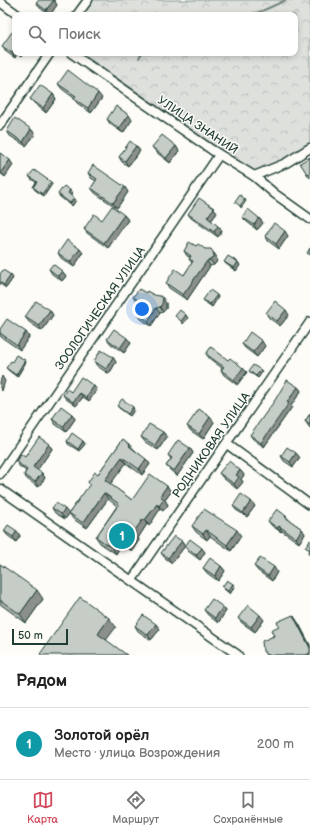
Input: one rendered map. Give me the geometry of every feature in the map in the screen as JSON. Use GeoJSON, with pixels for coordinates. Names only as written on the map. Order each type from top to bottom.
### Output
{"type":"FeatureCollection","features":[{"type":"Feature","properties":{"kind":"street"},"geometry":{"type":"LineString","coordinates":[[79,12],[88,0]]}},
{"type":"Feature","properties":{"kind":"street"},"geometry":{"type":"LineString","coordinates":[[0,2],[14,12]]}},
{"type":"Feature","properties":{"kind":"street"},"geometry":{"type":"LineString","coordinates":[[0,125],[48,56]]}},
{"type":"Feature","properties":{"kind":"street","name":"УЛИЦА ЗНАНИЙ"},"geometry":{"type":"LineString","coordinates":[[74,56],[219,155],[254,176],[275,194],[310,219]]}},
{"type":"Feature","properties":{"kind":"street"},"geometry":{"type":"LineString","coordinates":[[254,176],[286,163],[310,148]]}},
{"type":"Feature","properties":{"kind":"street","name":"ЗООЛОГИЧЕСКАЯ УЛИЦА"},"geometry":{"type":"LineString","coordinates":[[0,474],[219,155]]}},
{"type":"Feature","properties":{"kind":"street","name":"РОДНИКОВАЯ УЛИЦА"},"geometry":{"type":"LineString","coordinates":[[132,580],[310,322]]}},
{"type":"Feature","properties":{"kind":"street"},"geometry":{"type":"LineString","coordinates":[[226,444],[310,505]]}},
{"type":"Feature","properties":{"kind":"street"},"geometry":{"type":"LineString","coordinates":[[0,489],[238,655]]}},
{"type":"Feature","properties":{"kind":"green space"},"geometry":{"type":"Polygon","coordinates":[[[92,0],[310,0],[310,145],[276,164],[254,173],[85,56],[298,56],[298,12],[84,12],[92,0]]]}},
{"type":"Feature","properties":{"kind":"building"},"geometry":{"type":"Polygon","coordinates":[[[39,0],[54,0],[46,10],[36,3],[39,0]]]}},
{"type":"Feature","properties":{"kind":"building"},"geometry":{"type":"Polygon","coordinates":[[[12,32],[12,53],[2,46],[12,32]]]}},
{"type":"Feature","properties":{"kind":"building"},"geometry":{"type":"Polygon","coordinates":[[[68,70],[98,93],[88,108],[74,99],[76,96],[58,84],[68,70]]]}},
{"type":"Feature","properties":{"kind":"building"},"geometry":{"type":"Polygon","coordinates":[[[40,85],[53,94],[43,108],[30,99],[40,85]]]}},
{"type":"Feature","properties":{"kind":"building"},"geometry":{"type":"Polygon","coordinates":[[[116,106],[129,115],[119,129],[107,119],[116,106]]]}},
{"type":"Feature","properties":{"kind":"building"},"geometry":{"type":"Polygon","coordinates":[[[15,118],[31,129],[23,142],[7,131],[15,118]]]}},
{"type":"Feature","properties":{"kind":"building"},"geometry":{"type":"Polygon","coordinates":[[[162,135],[176,146],[166,158],[152,147],[162,135]]]}},
{"type":"Feature","properties":{"kind":"building"},"geometry":{"type":"Polygon","coordinates":[[[130,141],[136,146],[125,161],[119,157],[130,141]]]}},
{"type":"Feature","properties":{"kind":"building"},"geometry":{"type":"Polygon","coordinates":[[[0,153],[10,160],[1,172],[0,171],[0,153]]]}},
{"type":"Feature","properties":{"kind":"building"},"geometry":{"type":"Polygon","coordinates":[[[310,157],[310,173],[307,174],[300,163],[310,157]]]}},
{"type":"Feature","properties":{"kind":"building"},"geometry":{"type":"Polygon","coordinates":[[[93,165],[125,187],[113,203],[91,188],[97,179],[88,173],[93,165]]]}},
{"type":"Feature","properties":{"kind":"building"},"geometry":{"type":"Polygon","coordinates":[[[34,170],[51,182],[42,194],[33,187],[37,182],[29,176],[34,170]]]}},
{"type":"Feature","properties":{"kind":"building"},"geometry":{"type":"Polygon","coordinates":[[[64,186],[70,190],[68,193],[74,198],[70,203],[58,194],[64,186]]]}},
{"type":"Feature","properties":{"kind":"building"},"geometry":{"type":"Polygon","coordinates":[[[240,195],[245,199],[240,206],[235,202],[240,195]]]}},
{"type":"Feature","properties":{"kind":"building"},"geometry":{"type":"Polygon","coordinates":[[[199,198],[214,208],[207,217],[218,226],[214,232],[188,214],[199,198]]]}},
{"type":"Feature","properties":{"kind":"building"},"geometry":{"type":"Polygon","coordinates":[[[112,206],[124,215],[104,243],[84,229],[94,214],[102,220],[112,206]]]}},
{"type":"Feature","properties":{"kind":"building"},"geometry":{"type":"Polygon","coordinates":[[[248,209],[259,218],[254,225],[242,217],[248,209]]]}},
{"type":"Feature","properties":{"kind":"building"},"geometry":{"type":"Polygon","coordinates":[[[274,223],[285,231],[276,244],[265,236],[274,223]]]}},
{"type":"Feature","properties":{"kind":"building"},"geometry":{"type":"Polygon","coordinates":[[[67,240],[80,249],[70,262],[58,253],[67,240]]]}},
{"type":"Feature","properties":{"kind":"building"},"geometry":{"type":"Polygon","coordinates":[[[189,242],[196,246],[198,244],[205,249],[211,249],[214,256],[207,261],[183,295],[166,283],[175,269],[184,275],[193,261],[189,259],[191,256],[184,251],[189,242]]]}},
{"type":"Feature","properties":{"kind":"building"},"geometry":{"type":"Polygon","coordinates":[[[310,248],[310,255],[307,253],[310,248]]]}},
{"type":"Feature","properties":{"kind":"building"},"geometry":{"type":"Polygon","coordinates":[[[228,256],[238,262],[234,268],[224,262],[228,256]]]}},
{"type":"Feature","properties":{"kind":"building"},"geometry":{"type":"Polygon","coordinates":[[[53,264],[62,271],[58,276],[49,269],[53,264]]]}},
{"type":"Feature","properties":{"kind":"building"},"geometry":{"type":"Polygon","coordinates":[[[3,270],[11,275],[4,285],[0,282],[0,274],[3,270]]]}},
{"type":"Feature","properties":{"kind":"building"},"geometry":{"type":"Polygon","coordinates":[[[139,289],[146,293],[147,291],[163,298],[162,304],[160,307],[156,308],[148,321],[138,314],[142,308],[138,306],[141,302],[133,297],[139,289]]]}},
{"type":"Feature","properties":{"kind":"building"},"geometry":{"type":"Polygon","coordinates":[[[210,290],[217,295],[210,304],[203,300],[210,290]]]}},
{"type":"Feature","properties":{"kind":"building"},"geometry":{"type":"Polygon","coordinates":[[[36,301],[50,310],[39,326],[25,317],[36,301]]]}},
{"type":"Feature","properties":{"kind":"building"},"geometry":{"type":"Polygon","coordinates":[[[275,301],[286,310],[277,321],[266,313],[275,301]]]}},
{"type":"Feature","properties":{"kind":"building"},"geometry":{"type":"Polygon","coordinates":[[[180,310],[186,315],[181,321],[175,316],[180,310]]]}},
{"type":"Feature","properties":{"kind":"building"},"geometry":{"type":"Polygon","coordinates":[[[7,319],[26,332],[17,345],[0,333],[0,329],[7,319]]]}},
{"type":"Feature","properties":{"kind":"building"},"geometry":{"type":"Polygon","coordinates":[[[114,329],[127,338],[120,348],[107,339],[114,329]]]}},
{"type":"Feature","properties":{"kind":"building"},"geometry":{"type":"Polygon","coordinates":[[[250,332],[262,341],[253,352],[242,344],[250,332]]]}},
{"type":"Feature","properties":{"kind":"building"},"geometry":{"type":"Polygon","coordinates":[[[211,347],[228,360],[230,358],[243,368],[234,380],[221,370],[224,367],[206,354],[211,347]]]}},
{"type":"Feature","properties":{"kind":"building"},"geometry":{"type":"Polygon","coordinates":[[[101,350],[113,357],[106,369],[94,361],[101,350]]]}},
{"type":"Feature","properties":{"kind":"building"},"geometry":{"type":"Polygon","coordinates":[[[16,355],[25,360],[16,375],[6,368],[16,355]]]}},
{"type":"Feature","properties":{"kind":"building"},"geometry":{"type":"Polygon","coordinates":[[[253,365],[261,370],[256,376],[249,371],[253,365]]]}},
{"type":"Feature","properties":{"kind":"building"},"geometry":{"type":"Polygon","coordinates":[[[81,377],[94,386],[86,397],[80,393],[73,402],[63,395],[67,389],[71,392],[81,377]]]}},
{"type":"Feature","properties":{"kind":"building"},"geometry":{"type":"Polygon","coordinates":[[[287,380],[298,387],[287,402],[289,403],[261,443],[250,435],[275,400],[287,380]]]}},
{"type":"Feature","properties":{"kind":"building"},"geometry":{"type":"Polygon","coordinates":[[[122,399],[133,407],[128,414],[117,406],[122,399]]]}},
{"type":"Feature","properties":{"kind":"building"},"geometry":{"type":"Polygon","coordinates":[[[61,406],[72,414],[63,427],[52,419],[61,406]]]}},
{"type":"Feature","properties":{"kind":"building"},"geometry":{"type":"Polygon","coordinates":[[[199,409],[210,417],[199,434],[187,426],[199,409]]]}},
{"type":"Feature","properties":{"kind":"building"},"geometry":{"type":"Polygon","coordinates":[[[310,414],[310,425],[305,421],[310,414]]]}},
{"type":"Feature","properties":{"kind":"building"},"geometry":{"type":"Polygon","coordinates":[[[149,424],[163,432],[155,445],[141,437],[149,424]]]}},
{"type":"Feature","properties":{"kind":"building"},"geometry":{"type":"Polygon","coordinates":[[[72,433],[83,441],[78,449],[67,441],[72,433]]]}},
{"type":"Feature","properties":{"kind":"building"},"geometry":{"type":"Polygon","coordinates":[[[39,437],[49,444],[33,467],[42,473],[35,482],[24,475],[27,470],[16,461],[21,454],[25,457],[39,437]]]}},
{"type":"Feature","properties":{"kind":"building"},"geometry":{"type":"Polygon","coordinates":[[[123,439],[130,445],[129,446],[146,459],[139,469],[122,457],[105,480],[132,500],[150,474],[167,486],[160,496],[164,499],[159,506],[157,504],[145,520],[143,519],[133,533],[135,535],[128,546],[120,540],[112,548],[96,537],[119,504],[104,493],[83,523],[69,513],[90,484],[88,482],[95,472],[98,474],[123,439]]]}},
{"type":"Feature","properties":{"kind":"building"},"geometry":{"type":"Polygon","coordinates":[[[178,440],[190,448],[174,471],[166,466],[172,458],[168,455],[178,440]]]}},
{"type":"Feature","properties":{"kind":"building"},"geometry":{"type":"Polygon","coordinates":[[[287,447],[296,453],[290,462],[281,456],[287,447]]]}},
{"type":"Feature","properties":{"kind":"building"},"geometry":{"type":"Polygon","coordinates":[[[229,461],[240,470],[236,475],[239,477],[234,484],[219,473],[229,461]]]}},
{"type":"Feature","properties":{"kind":"building"},"geometry":{"type":"Polygon","coordinates":[[[241,494],[251,501],[243,513],[233,506],[241,494]]]}},
{"type":"Feature","properties":{"kind":"building"},"geometry":{"type":"Polygon","coordinates":[[[56,503],[65,509],[61,514],[52,508],[56,503]]]}},
{"type":"Feature","properties":{"kind":"building"},"geometry":{"type":"Polygon","coordinates":[[[204,509],[237,530],[227,545],[206,530],[203,534],[192,526],[204,509]]]}},
{"type":"Feature","properties":{"kind":"building"},"geometry":{"type":"Polygon","coordinates":[[[277,509],[286,516],[285,517],[302,529],[296,538],[279,526],[277,528],[268,521],[277,509]]]}},
{"type":"Feature","properties":{"kind":"building"},"geometry":{"type":"Polygon","coordinates":[[[8,525],[17,531],[13,537],[4,531],[8,525]]]}},
{"type":"Feature","properties":{"kind":"building"},"geometry":{"type":"Polygon","coordinates":[[[174,536],[182,541],[168,558],[161,553],[174,536]]]}},
{"type":"Feature","properties":{"kind":"building"},"geometry":{"type":"Polygon","coordinates":[[[190,539],[202,548],[196,555],[185,546],[190,539]]]}},
{"type":"Feature","properties":{"kind":"building"},"geometry":{"type":"Polygon","coordinates":[[[310,540],[310,550],[305,547],[310,540]]]}},
{"type":"Feature","properties":{"kind":"building"},"geometry":{"type":"Polygon","coordinates":[[[210,558],[221,566],[215,576],[203,568],[210,558]]]}},
{"type":"Feature","properties":{"kind":"building"},"geometry":{"type":"Polygon","coordinates":[[[260,558],[274,567],[268,576],[254,566],[260,558]]]}},
{"type":"Feature","properties":{"kind":"building"},"geometry":{"type":"Polygon","coordinates":[[[0,564],[37,590],[20,614],[0,600],[0,564]]]}},
{"type":"Feature","properties":{"kind":"building"},"geometry":{"type":"Polygon","coordinates":[[[227,580],[233,584],[228,591],[222,587],[227,580]]]}},
{"type":"Feature","properties":{"kind":"building"},"geometry":{"type":"Polygon","coordinates":[[[80,597],[109,618],[98,634],[127,655],[40,654],[80,597]]]}},
{"type":"Feature","properties":{"kind":"building"},"geometry":{"type":"Polygon","coordinates":[[[212,599],[223,607],[215,618],[204,610],[212,599]]]}},
{"type":"Feature","properties":{"kind":"building"},"geometry":{"type":"Polygon","coordinates":[[[248,605],[260,615],[251,627],[238,618],[248,605]]]}},
{"type":"Feature","properties":{"kind":"building"},"geometry":{"type":"Polygon","coordinates":[[[143,615],[156,624],[148,635],[135,626],[143,615]]]}},
{"type":"Feature","properties":{"kind":"building"},"geometry":{"type":"Polygon","coordinates":[[[293,615],[310,648],[310,653],[306,655],[268,655],[263,651],[262,641],[274,636],[271,630],[279,626],[277,622],[293,615]]]}},
{"type":"Feature","properties":{"kind":"waterway"},"geometry":{"type":"LineString","coordinates":[[259,12],[286,0]]}},
{"type":"Feature","properties":{"kind":"place","name":"Золотой орёл"},"geometry":{"type":"Point","coordinates":[122,536]}}]}
